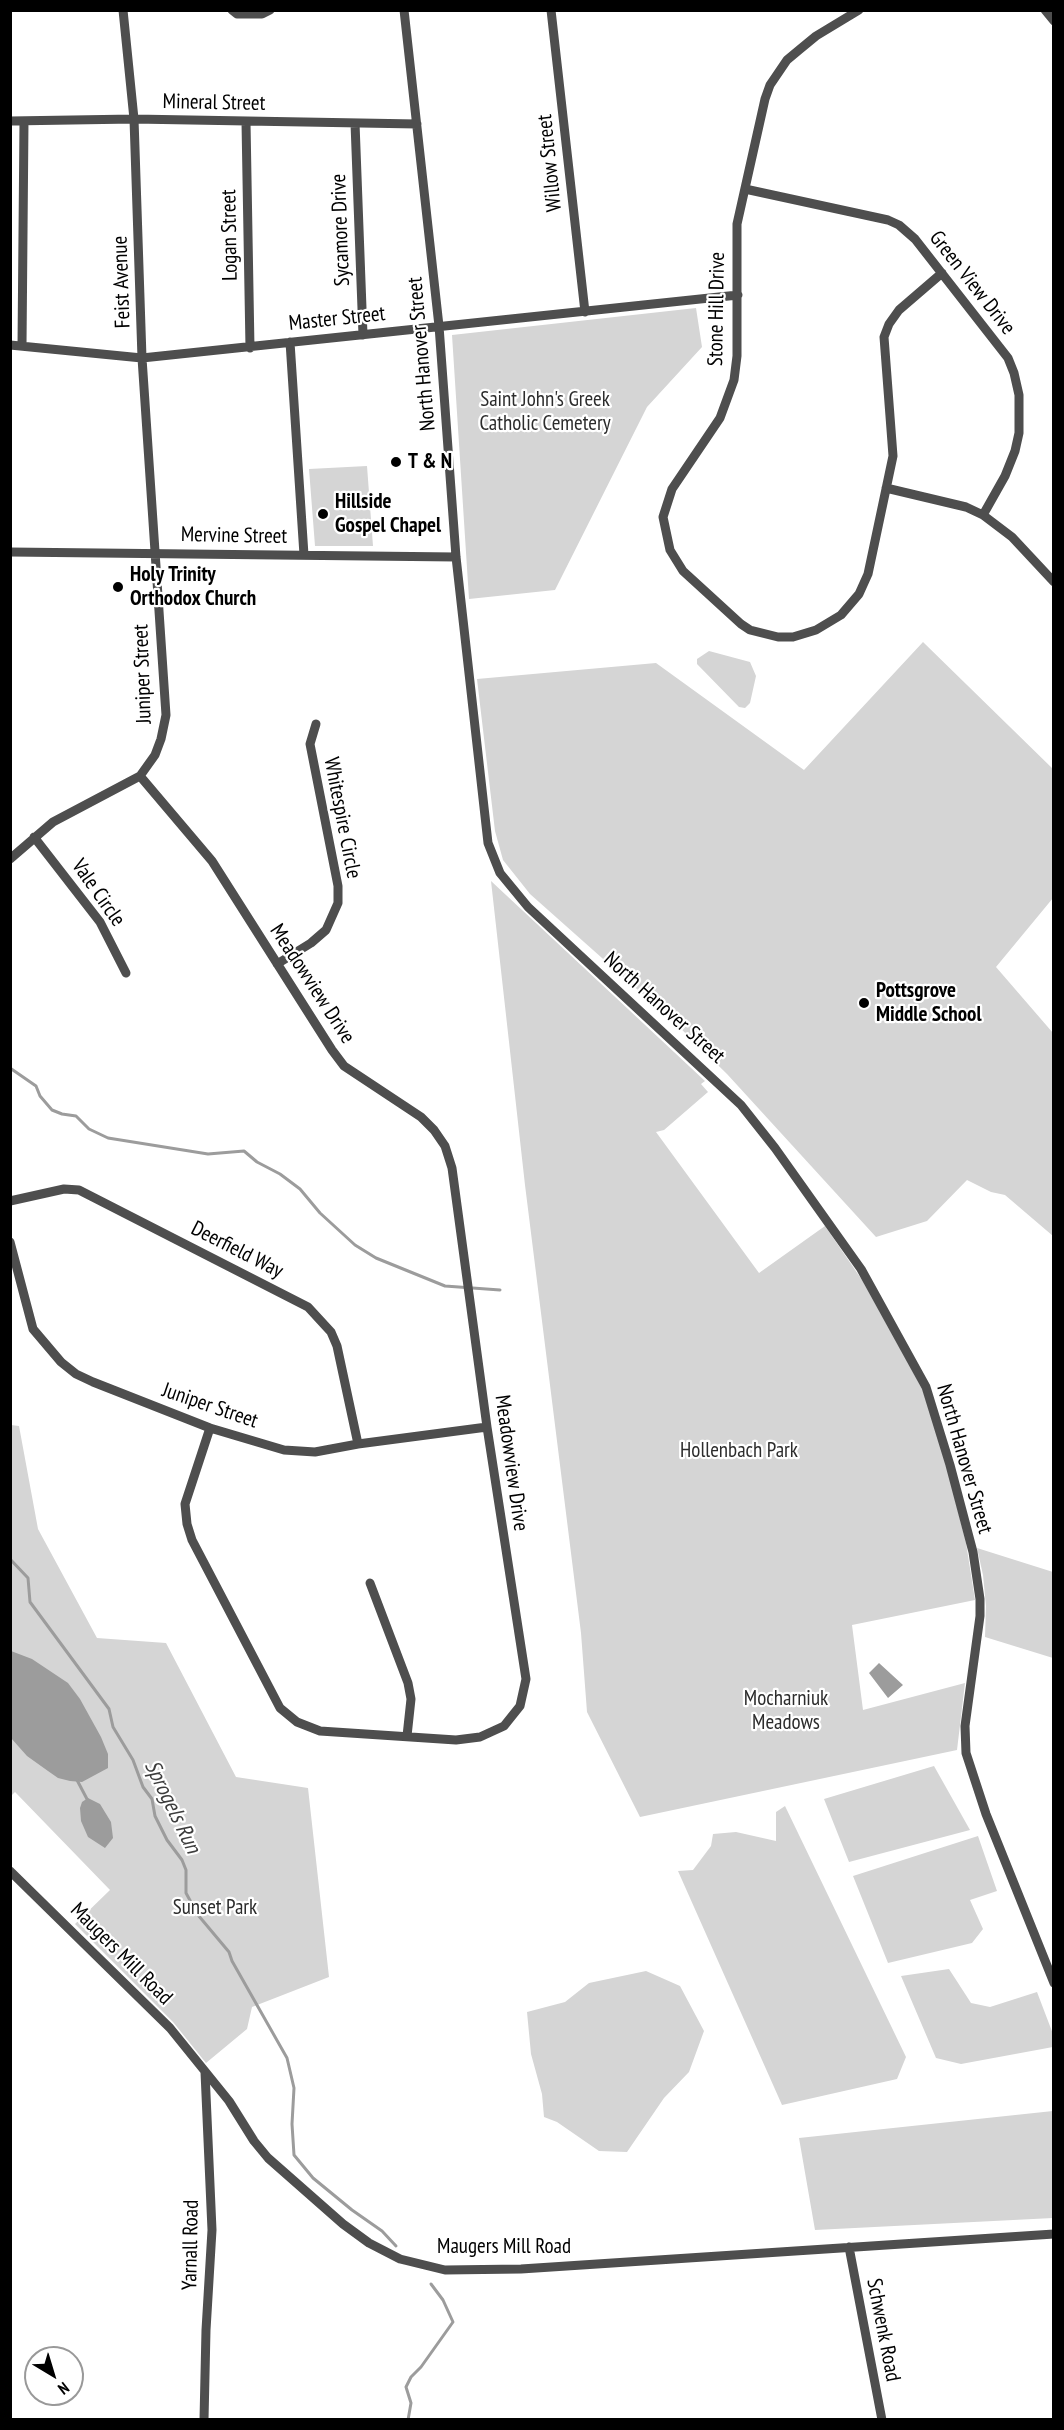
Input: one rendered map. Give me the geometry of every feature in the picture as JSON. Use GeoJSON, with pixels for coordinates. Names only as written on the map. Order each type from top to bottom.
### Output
{"type":"FeatureCollection","features":[{"type":"Feature","properties":{"kind":"street","name":"Feist Avenue"},"geometry":{"type":"LineString","coordinates":[[123,10],[134,119],[142,358],[154,553]]}},
{"type":"Feature","properties":{"kind":"street"},"geometry":{"type":"LineString","coordinates":[[232,10],[237,14],[262,14],[270,10]]}},
{"type":"Feature","properties":{"kind":"street","name":"North Hanover Street"},"geometry":{"type":"LineString","coordinates":[[404,10],[439,326],[456,557],[488,843],[500,873],[528,907],[741,1105],[781,1156],[861,1269],[926,1387],[936,1415],[970,1541],[980,1599],[976,1657],[965,1726],[966,1753],[986,1814],[1053,1983]]}},
{"type":"Feature","properties":{"kind":"street","name":"Willow Street"},"geometry":{"type":"LineString","coordinates":[[551,10],[585,312]]}},
{"type":"Feature","properties":{"kind":"street","name":"Stone Hill Drive"},"geometry":{"type":"LineString","coordinates":[[859,10],[816,36],[787,60],[770,86],[765,99],[737,224],[737,356],[728,400],[709,435],[672,489],[665,509],[664,529],[670,550],[683,571],[750,630],[778,638],[793,637],[816,630],[841,615],[852,605],[865,584],[893,456],[883,349],[884,337],[889,324],[899,310],[942,273]]}},
{"type":"Feature","properties":{"kind":"street"},"geometry":{"type":"LineString","coordinates":[[1045,10],[1053,21]]}},
{"type":"Feature","properties":{"kind":"street","name":"Mineral Street"},"geometry":{"type":"LineString","coordinates":[[10,121],[134,119],[417,123]]}},
{"type":"Feature","properties":{"kind":"street"},"geometry":{"type":"LineString","coordinates":[[22,346],[24,121]]}},
{"type":"Feature","properties":{"kind":"street","name":"Logan Street"},"geometry":{"type":"LineString","coordinates":[[246,122],[250,348]]}},
{"type":"Feature","properties":{"kind":"street","name":"Sycamore Drive"},"geometry":{"type":"LineString","coordinates":[[355,123],[363,335]]}},
{"type":"Feature","properties":{"kind":"street","name":"Green View Drive"},"geometry":{"type":"LineString","coordinates":[[745,189],[888,220],[899,225],[915,239],[1008,358],[1019,395],[1020,416],[1015,451],[1005,476],[982,515]]}},
{"type":"Feature","properties":{"kind":"street","name":"Master Street"},"geometry":{"type":"LineString","coordinates":[[10,345],[142,358],[738,295]]}},
{"type":"Feature","properties":{"kind":"street"},"geometry":{"type":"LineString","coordinates":[[290,342],[304,555]]}},
{"type":"Feature","properties":{"kind":"street"},"geometry":{"type":"LineString","coordinates":[[886,488],[966,507],[982,515],[1012,537],[1053,582]]}},
{"type":"Feature","properties":{"kind":"street","name":"Mervine Street"},"geometry":{"type":"LineString","coordinates":[[10,552],[456,557]]}},
{"type":"Feature","properties":{"kind":"street","name":"Juniper Street"},"geometry":{"type":"LineString","coordinates":[[10,859],[53,822],[140,776],[155,755],[166,715],[154,553]]}},
{"type":"Feature","properties":{"kind":"street","name":"Whitespire Circle"},"geometry":{"type":"LineString","coordinates":[[277,964],[311,943],[326,930],[338,903],[338,886],[310,744],[316,724]]}},
{"type":"Feature","properties":{"kind":"street","name":"Meadowview Drive"},"geometry":{"type":"LineString","coordinates":[[140,776],[212,861],[344,1066],[421,1117],[445,1146],[452,1168],[487,1427],[526,1679],[520,1706],[504,1726],[480,1737],[456,1740],[320,1731],[297,1722],[280,1708],[192,1540],[187,1524],[185,1504],[210,1428]]}},
{"type":"Feature","properties":{"kind":"street","name":"Vale Circle"},"geometry":{"type":"LineString","coordinates":[[34,837],[100,922],[126,973]]}},
{"type":"Feature","properties":{"kind":"street","name":"Deerfield Way"},"geometry":{"type":"LineString","coordinates":[[10,1201],[64,1189],[79,1190],[308,1307],[331,1332],[337,1346],[358,1443]]}},
{"type":"Feature","properties":{"kind":"street","name":"Juniper Street"},"geometry":{"type":"LineString","coordinates":[[10,1242],[33,1329],[61,1362],[76,1374],[93,1382],[210,1428],[284,1450],[315,1452],[358,1443],[487,1427]]}},
{"type":"Feature","properties":{"kind":"street"},"geometry":{"type":"LineString","coordinates":[[370,1583],[408,1683],[411,1700],[407,1736]]}},
{"type":"Feature","properties":{"kind":"street","name":"Maugers Mill Road"},"geometry":{"type":"LineString","coordinates":[[10,1871],[170,2028],[229,2101],[254,2141],[268,2158],[343,2224],[369,2243],[400,2259],[445,2270],[521,2269],[1053,2234]]}},
{"type":"Feature","properties":{"kind":"street","name":"Yarnall Road"},"geometry":{"type":"LineString","coordinates":[[204,2420],[212,2230],[205,2072]]}},
{"type":"Feature","properties":{"kind":"street","name":"Schwenk Road"},"geometry":{"type":"LineString","coordinates":[[849,2247],[882,2420]]}},
{"type":"Feature","properties":{"kind":"green space","name":"Saint John's Greek Catholic Cemetery"},"geometry":{"type":"Polygon","coordinates":[[[696,308],[702,347],[647,407],[555,590],[469,599],[452,335],[696,308]]]}},
{"type":"Feature","properties":{"kind":"green space"},"geometry":{"type":"Polygon","coordinates":[[[367,466],[373,546],[315,546],[309,469],[367,466]]]}},
{"type":"Feature","properties":{"kind":"green space"},"geometry":{"type":"Polygon","coordinates":[[[923,642],[1053,769],[1053,898],[996,967],[1053,1033],[1053,1236],[1005,1195],[991,1192],[967,1180],[927,1221],[876,1237],[727,1074],[674,1022],[530,894],[503,860],[495,831],[477,679],[656,663],[804,770],[923,642]]]}},
{"type":"Feature","properties":{"kind":"green space"},"geometry":{"type":"Polygon","coordinates":[[[709,651],[750,662],[756,676],[750,703],[745,708],[739,707],[697,664],[697,659],[709,651]]]}},
{"type":"Feature","properties":{"kind":"green space","name":"Hollenbach Park"},"geometry":{"type":"Polygon","coordinates":[[[491,881],[705,1081],[701,1084],[708,1092],[664,1130],[656,1132],[759,1273],[825,1226],[862,1280],[906,1359],[923,1391],[945,1460],[966,1543],[975,1600],[852,1625],[863,1710],[965,1683],[957,1750],[640,1817],[587,1712],[581,1633],[525,1185],[491,881]]]}},
{"type":"Feature","properties":{"kind":"green space","name":"Sunset Park"},"geometry":{"type":"Polygon","coordinates":[[[11,1425],[19,1426],[38,1529],[97,1638],[166,1643],[236,1777],[308,1788],[329,1977],[252,2007],[247,2029],[206,2063],[173,2022],[75,1924],[110,1890],[15,1792],[11,1796],[11,1425]]]}},
{"type":"Feature","properties":{"kind":"green space"},"geometry":{"type":"Polygon","coordinates":[[[977,1548],[1053,1572],[1053,1658],[985,1637],[986,1606],[977,1548]]]}},
{"type":"Feature","properties":{"kind":"green space"},"geometry":{"type":"Polygon","coordinates":[[[934,1766],[970,1830],[849,1862],[824,1799],[934,1766]]]}},
{"type":"Feature","properties":{"kind":"green space"},"geometry":{"type":"Polygon","coordinates":[[[785,1806],[906,2057],[897,2079],[782,2105],[678,1871],[693,1870],[711,1846],[713,1834],[736,1832],[776,1841],[776,1812],[785,1806]]]}},
{"type":"Feature","properties":{"kind":"green space"},"geometry":{"type":"Polygon","coordinates":[[[978,1836],[997,1891],[970,1900],[983,1929],[972,1943],[888,1963],[853,1876],[978,1836]]]}},
{"type":"Feature","properties":{"kind":"green space"},"geometry":{"type":"Polygon","coordinates":[[[949,1969],[971,2003],[990,2007],[1037,1992],[1053,2034],[1053,2047],[961,2064],[936,2058],[901,1976],[949,1969]]]}},
{"type":"Feature","properties":{"kind":"green space"},"geometry":{"type":"Polygon","coordinates":[[[646,1971],[680,1986],[704,2031],[689,2072],[664,2098],[627,2152],[599,2151],[557,2122],[544,2117],[542,2094],[531,2054],[527,2012],[565,2002],[589,1983],[646,1971]]]}},
{"type":"Feature","properties":{"kind":"green space"},"geometry":{"type":"Polygon","coordinates":[[[1053,2111],[1053,2218],[815,2230],[799,2138],[1053,2111]]]}},
{"type":"Feature","properties":{"kind":"shaded area"},"geometry":{"type":"Polygon","coordinates":[[[11,1651],[32,1659],[68,1683],[80,1699],[101,1737],[108,1754],[108,1768],[82,1782],[58,1778],[27,1756],[11,1738],[11,1651]]]}},
{"type":"Feature","properties":{"kind":"shaded area"},"geometry":{"type":"Polygon","coordinates":[[[879,1663],[903,1685],[888,1698],[869,1673],[879,1663]]]}},
{"type":"Feature","properties":{"kind":"shaded area"},"geometry":{"type":"Polygon","coordinates":[[[88,1798],[100,1804],[111,1822],[113,1838],[105,1848],[88,1837],[81,1821],[80,1808],[82,1802],[88,1798]]]}},
{"type":"Feature","properties":{"kind":"waterway"},"geometry":{"type":"LineString","coordinates":[[10,1068],[36,1086],[40,1096],[52,1110],[76,1116],[89,1129],[108,1138],[208,1154],[244,1151],[257,1162],[280,1174],[300,1189],[320,1213],[355,1245],[376,1258],[445,1286],[500,1290]]}},
{"type":"Feature","properties":{"kind":"waterway","name":"Sprogels Run"},"geometry":{"type":"LineString","coordinates":[[10,1559],[28,1578],[30,1602],[109,1709],[113,1727],[133,1760],[143,1787],[152,1799],[155,1816],[167,1840],[182,1860],[186,1870],[186,1893],[198,1915],[229,1952],[287,2058],[294,2088],[292,2124],[294,2155],[313,2178],[382,2231],[396,2246]]}},
{"type":"Feature","properties":{"kind":"waterway"},"geometry":{"type":"LineString","coordinates":[[77,1780],[88,1801]]}},
{"type":"Feature","properties":{"kind":"waterway","name":"Sprogels Run"},"geometry":{"type":"LineString","coordinates":[[408,2420],[411,2403],[406,2387],[411,2377],[421,2367],[453,2322],[443,2300],[431,2284]]}},
{"type":"Feature","properties":{"kind":"place","name":"T & N"},"geometry":{"type":"Point","coordinates":[396,462]}},
{"type":"Feature","properties":{"kind":"place","name":"Hillside Gospel Chapel"},"geometry":{"type":"Point","coordinates":[323,514]}},
{"type":"Feature","properties":{"kind":"place","name":"Holy Trinity Orthodox Church"},"geometry":{"type":"Point","coordinates":[118,587]}},
{"type":"Feature","properties":{"kind":"place","name":"Pottsgrove Middle School"},"geometry":{"type":"Point","coordinates":[864,1003]}},
{"type":"Feature","properties":{"kind":"park label","name":"Mocharniuk Meadows"},"geometry":{"type":"Point","coordinates":[786,1711]}}]}
